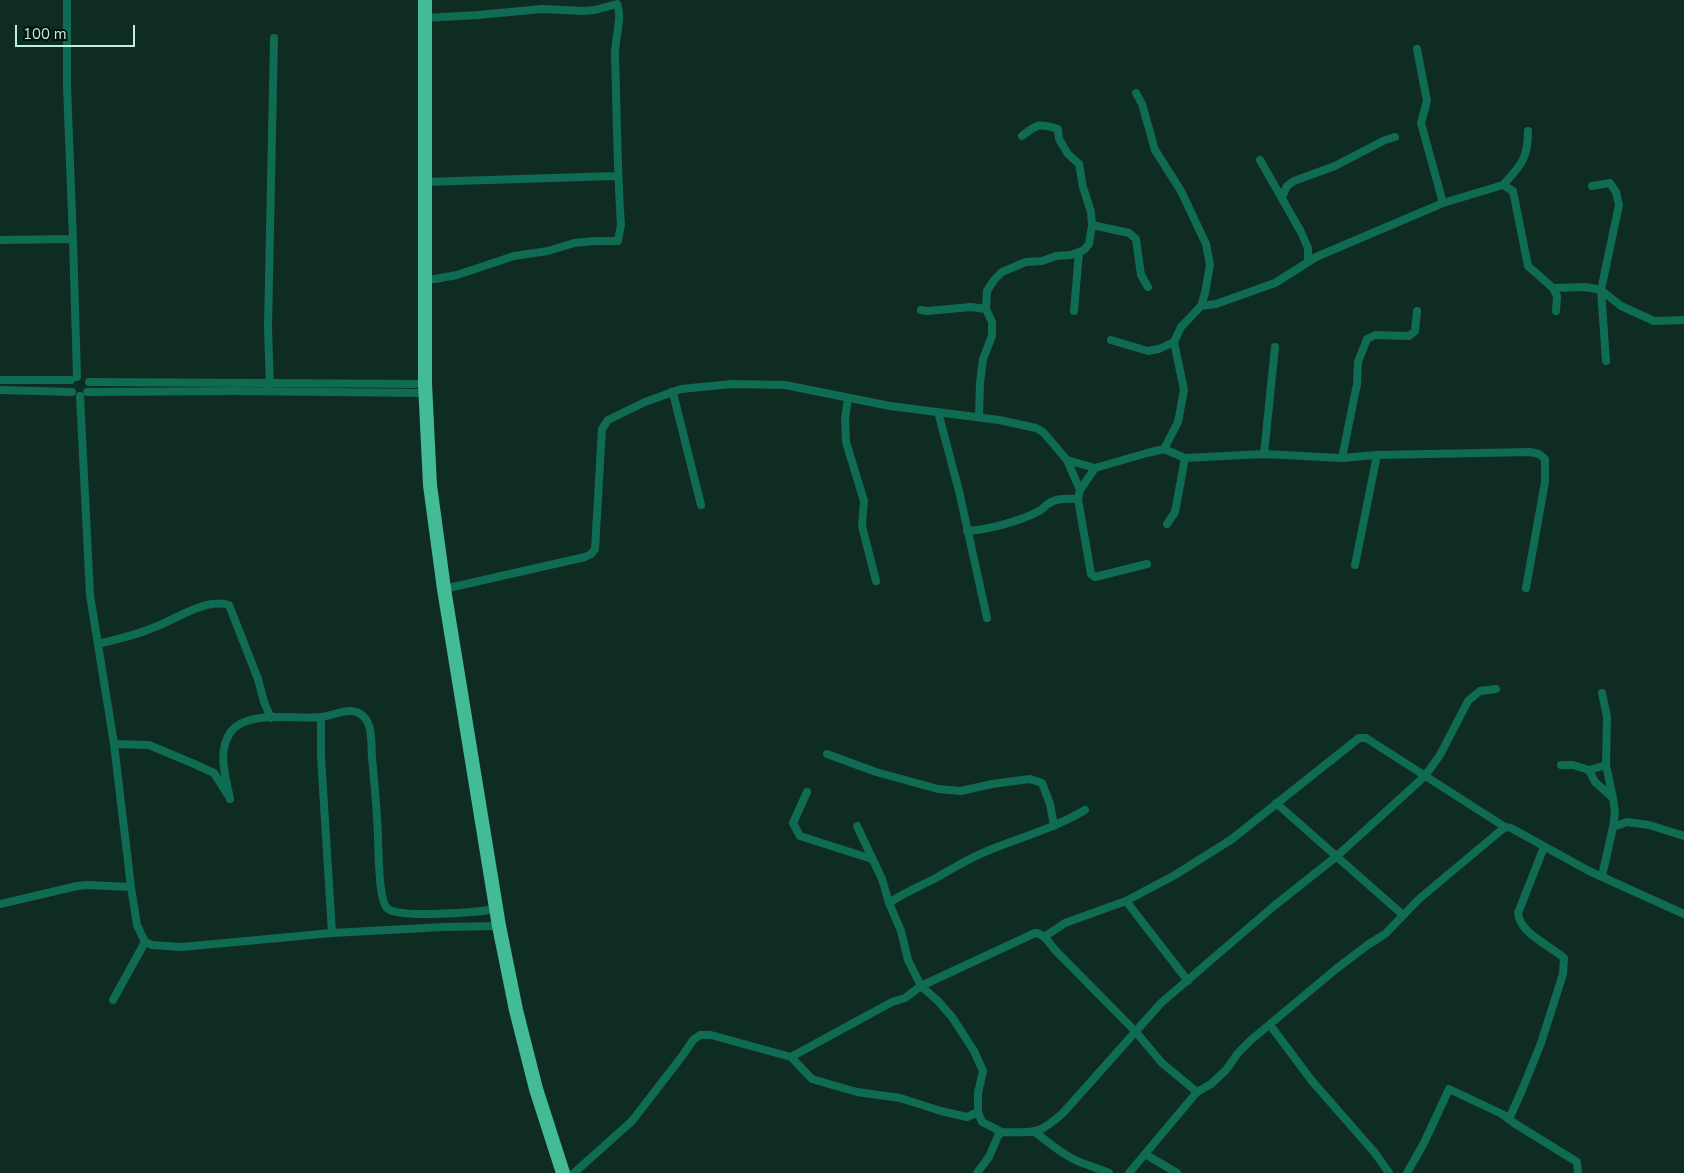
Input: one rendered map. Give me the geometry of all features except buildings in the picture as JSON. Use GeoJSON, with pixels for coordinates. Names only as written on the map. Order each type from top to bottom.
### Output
{"type":"FeatureCollection","features":[{"type":"Feature","properties":{"kind":"highway"},"geometry":{"type":"LineString","coordinates":[[425,0],[425,389],[430,485],[444,589],[499,926],[516,1010],[536,1089],[563,1173]]}},
{"type":"Feature","properties":{"kind":"street"},"geometry":{"type":"LineString","coordinates":[[67,0],[67,87],[74,238],[74,378],[69,386],[72,392]]}},
{"type":"Feature","properties":{"kind":"street"},"geometry":{"type":"LineString","coordinates":[[424,279],[457,275],[514,256],[548,251],[574,243],[595,241],[618,242],[621,225],[617,176],[615,55],[617,4],[582,11],[542,9],[425,18]]}},
{"type":"Feature","properties":{"kind":"street"},"geometry":{"type":"LineString","coordinates":[[270,388],[268,326],[274,38]]}},
{"type":"Feature","properties":{"kind":"street"},"geometry":{"type":"LineString","coordinates":[[1417,49],[1427,101],[1421,122],[1443,203]]}},
{"type":"Feature","properties":{"kind":"street"},"geometry":{"type":"LineString","coordinates":[[1136,92],[1142,104],[1155,150],[1182,191],[1206,244],[1210,265],[1201,306],[1181,327],[1174,342],[1184,390],[1178,422],[1164,449]]}},
{"type":"Feature","properties":{"kind":"street"},"geometry":{"type":"LineString","coordinates":[[980,417],[982,367],[992,336],[992,322],[986,309],[987,291],[1002,272],[1026,262],[1042,261],[1056,256],[1079,252],[1089,244],[1092,225],[1091,212],[1083,187],[1079,164],[1068,154],[1059,139],[1058,129],[1045,124],[1035,126],[1022,136]]}},
{"type":"Feature","properties":{"kind":"street"},"geometry":{"type":"LineString","coordinates":[[1201,306],[1216,304],[1275,283],[1316,257],[1443,203],[1503,185],[1522,164],[1528,147],[1528,131]]}},
{"type":"Feature","properties":{"kind":"street"},"geometry":{"type":"LineString","coordinates":[[1282,197],[1287,186],[1294,181],[1335,166],[1385,140],[1395,137]]}},
{"type":"Feature","properties":{"kind":"street"},"geometry":{"type":"LineString","coordinates":[[1260,160],[1282,197],[1308,248],[1308,262]]}},
{"type":"Feature","properties":{"kind":"street"},"geometry":{"type":"LineString","coordinates":[[424,182],[617,176]]}},
{"type":"Feature","properties":{"kind":"street"},"geometry":{"type":"LineString","coordinates":[[1592,186],[1610,184],[1616,192],[1619,205],[1601,290],[1606,361]]}},
{"type":"Feature","properties":{"kind":"street"},"geometry":{"type":"LineString","coordinates":[[1503,185],[1513,191],[1528,266],[1554,288],[1557,296],[1556,311]]}},
{"type":"Feature","properties":{"kind":"street"},"geometry":{"type":"LineString","coordinates":[[1092,225],[1128,233],[1136,239],[1141,275],[1148,286]]}},
{"type":"Feature","properties":{"kind":"street"},"geometry":{"type":"LineString","coordinates":[[0,240],[74,238]]}},
{"type":"Feature","properties":{"kind":"street"},"geometry":{"type":"LineString","coordinates":[[1074,311],[1079,252]]}},
{"type":"Feature","properties":{"kind":"street"},"geometry":{"type":"LineString","coordinates":[[1554,288],[1586,287],[1601,290],[1621,306],[1654,321],[1684,320]]}},
{"type":"Feature","properties":{"kind":"street"},"geometry":{"type":"LineString","coordinates":[[921,310],[971,307],[986,309]]}},
{"type":"Feature","properties":{"kind":"street"},"geometry":{"type":"LineString","coordinates":[[1342,458],[1357,384],[1358,362],[1367,339],[1375,335],[1409,336],[1415,332],[1417,311]]}},
{"type":"Feature","properties":{"kind":"street"},"geometry":{"type":"LineString","coordinates":[[1111,340],[1148,351],[1159,349],[1174,342]]}},
{"type":"Feature","properties":{"kind":"street"},"geometry":{"type":"LineString","coordinates":[[1264,454],[1275,347]]}},
{"type":"Feature","properties":{"kind":"street"},"geometry":{"type":"LineString","coordinates":[[0,380],[74,378],[82,376],[89,382],[270,388],[425,389]]}},
{"type":"Feature","properties":{"kind":"street"},"geometry":{"type":"LineString","coordinates":[[89,382],[89,387],[84,394],[90,595],[114,744],[130,887],[137,926],[144,942],[152,945],[182,947],[332,933],[499,926]]}},
{"type":"Feature","properties":{"kind":"street"},"geometry":{"type":"LineString","coordinates":[[444,589],[585,558],[591,554],[595,549],[602,429],[605,423],[645,402],[681,388],[732,384],[785,385],[890,406],[1000,420],[1036,428],[1043,432],[1067,460],[1080,490]]}},
{"type":"Feature","properties":{"kind":"street"},"geometry":{"type":"LineString","coordinates":[[0,390],[84,394],[270,388]]}},
{"type":"Feature","properties":{"kind":"street"},"geometry":{"type":"LineString","coordinates":[[671,392],[674,397],[701,505]]}},
{"type":"Feature","properties":{"kind":"street"},"geometry":{"type":"LineString","coordinates":[[848,398],[845,419],[846,442],[864,501],[862,526],[876,581]]}},
{"type":"Feature","properties":{"kind":"street"},"geometry":{"type":"LineString","coordinates":[[938,412],[959,491],[987,618]]}},
{"type":"Feature","properties":{"kind":"street"},"geometry":{"type":"LineString","coordinates":[[1067,460],[1095,468],[1147,452],[1164,449],[1185,458],[1264,454],[1342,458],[1377,455],[1530,452],[1539,454],[1545,459],[1545,482],[1526,588]]}},
{"type":"Feature","properties":{"kind":"street"},"geometry":{"type":"LineString","coordinates":[[1355,565],[1377,455]]}},
{"type":"Feature","properties":{"kind":"street"},"geometry":{"type":"LineString","coordinates":[[1167,524],[1175,512],[1185,458]]}},
{"type":"Feature","properties":{"kind":"street"},"geometry":{"type":"LineString","coordinates":[[1095,468],[1080,490],[1078,499],[1091,574],[1095,577],[1146,564]]}},
{"type":"Feature","properties":{"kind":"street"},"geometry":{"type":"LineString","coordinates":[[967,532],[982,530],[1018,519],[1040,511],[1050,502],[1062,498],[1078,499]]}},
{"type":"Feature","properties":{"kind":"street"},"geometry":{"type":"LineString","coordinates":[[98,644],[128,637],[155,627],[183,613],[221,602],[229,605],[271,718]]}},
{"type":"Feature","properties":{"kind":"street"},"geometry":{"type":"LineString","coordinates":[[857,826],[882,879],[908,960],[921,986],[952,1017],[982,1065],[983,1071],[978,1093],[978,1112],[982,1122],[1002,1132],[1035,1132],[1047,1127],[1062,1112],[1161,1003],[1274,906],[1336,856],[1425,776],[1440,755],[1468,701],[1480,690],[1496,689]]}},
{"type":"Feature","properties":{"kind":"street"},"geometry":{"type":"LineString","coordinates":[[1602,693],[1607,717],[1606,765],[1615,812],[1602,876]]}},
{"type":"Feature","properties":{"kind":"street"},"geometry":{"type":"LineString","coordinates":[[114,744],[149,745],[214,773],[230,799],[222,754],[228,738],[237,726],[246,722],[271,718],[321,717],[346,711],[352,712],[365,718],[369,727],[378,819],[380,870],[384,901],[387,908],[395,913],[414,914],[496,909]]}},
{"type":"Feature","properties":{"kind":"street"},"geometry":{"type":"LineString","coordinates":[[321,717],[321,756],[332,933]]}},
{"type":"Feature","properties":{"kind":"street"},"geometry":{"type":"LineString","coordinates":[[1044,937],[1065,924],[1126,901],[1175,875],[1232,839],[1359,738],[1366,738],[1506,827],[1512,828],[1602,876],[1684,914]]}},
{"type":"Feature","properties":{"kind":"street"},"geometry":{"type":"LineString","coordinates":[[828,754],[876,772],[938,789],[961,791],[992,784],[1030,779],[1042,782],[1050,804],[1054,826]]}},
{"type":"Feature","properties":{"kind":"street"},"geometry":{"type":"LineString","coordinates":[[1561,764],[1573,765],[1589,770],[1606,765]]}},
{"type":"Feature","properties":{"kind":"street"},"geometry":{"type":"LineString","coordinates":[[1589,770],[1595,782],[1613,798]]}},
{"type":"Feature","properties":{"kind":"street"},"geometry":{"type":"LineString","coordinates":[[807,792],[793,824],[800,836],[872,858]]}},
{"type":"Feature","properties":{"kind":"street"},"geometry":{"type":"LineString","coordinates":[[1276,803],[1403,915]]}},
{"type":"Feature","properties":{"kind":"street"},"geometry":{"type":"LineString","coordinates":[[890,903],[904,892],[932,880],[984,852],[1069,820],[1085,810]]}},
{"type":"Feature","properties":{"kind":"street"},"geometry":{"type":"LineString","coordinates":[[1613,827],[1627,822],[1649,825],[1684,836]]}},
{"type":"Feature","properties":{"kind":"street"},"geometry":{"type":"LineString","coordinates":[[1129,1173],[1197,1092],[1211,1084],[1226,1070],[1238,1053],[1336,969],[1385,934],[1419,898],[1506,827]]}},
{"type":"Feature","properties":{"kind":"street"},"geometry":{"type":"LineString","coordinates":[[1509,1119],[1541,1043],[1564,974],[1564,958],[1524,929],[1519,920],[1518,913],[1544,846]]}},
{"type":"Feature","properties":{"kind":"street"},"geometry":{"type":"LineString","coordinates":[[0,904],[77,886],[130,887]]}},
{"type":"Feature","properties":{"kind":"street"},"geometry":{"type":"LineString","coordinates":[[1126,901],[1188,981]]}},
{"type":"Feature","properties":{"kind":"street"},"geometry":{"type":"LineString","coordinates":[[791,1057],[892,1002],[905,998],[921,986],[1035,933],[1039,933],[1135,1031],[1162,1062],[1197,1092]]}},
{"type":"Feature","properties":{"kind":"street"},"geometry":{"type":"LineString","coordinates":[[114,1000],[144,942]]}},
{"type":"Feature","properties":{"kind":"street"},"geometry":{"type":"LineString","coordinates":[[1270,1025],[1312,1080],[1375,1153],[1389,1173]]}},
{"type":"Feature","properties":{"kind":"street"},"geometry":{"type":"LineString","coordinates":[[574,1173],[632,1121],[684,1055],[693,1040],[700,1035],[711,1035],[791,1057],[812,1078],[857,1092],[900,1098],[925,1107],[967,1117],[978,1112]]}},
{"type":"Feature","properties":{"kind":"street"},"geometry":{"type":"LineString","coordinates":[[1407,1173],[1424,1143],[1449,1089],[1502,1114],[1577,1162],[1578,1173]]}},
{"type":"Feature","properties":{"kind":"street"},"geometry":{"type":"LineString","coordinates":[[977,1173],[989,1157],[998,1136],[1002,1132]]}},
{"type":"Feature","properties":{"kind":"street"},"geometry":{"type":"LineString","coordinates":[[1035,1132],[1062,1153],[1109,1173]]}},
{"type":"Feature","properties":{"kind":"street"},"geometry":{"type":"LineString","coordinates":[[1146,1154],[1177,1173]]}}]}
